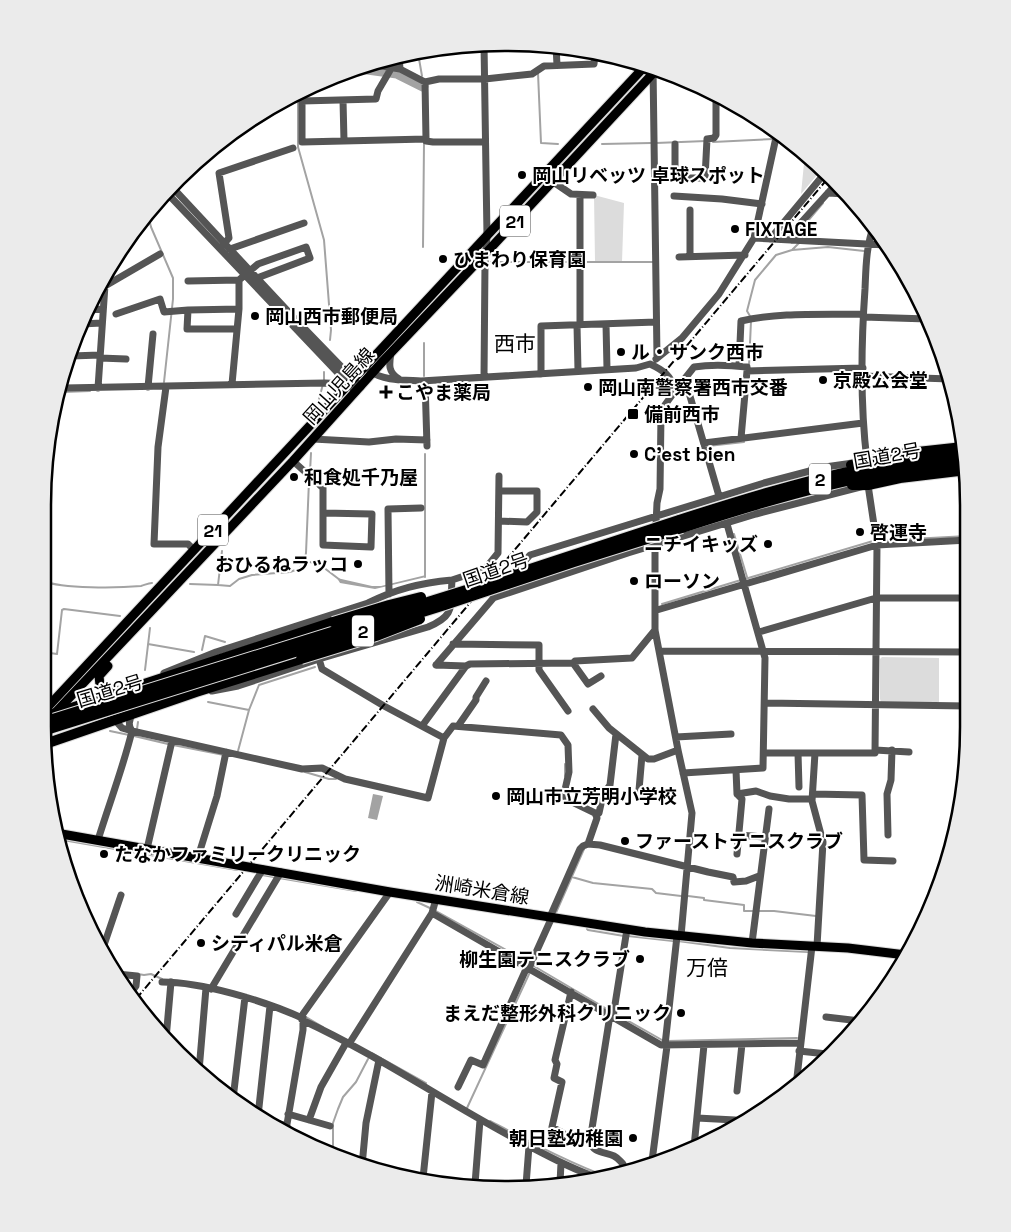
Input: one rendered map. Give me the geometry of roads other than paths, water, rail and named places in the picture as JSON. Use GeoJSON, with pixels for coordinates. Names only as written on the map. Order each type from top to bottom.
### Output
{"type":"FeatureCollection","features":[{"type":"Feature","properties":{"kind":"highway"},"geometry":{"type":"LineString","coordinates":[[730,504],[770,486],[867,461],[899,454],[956,449]]}},
{"type":"Feature","properties":{"kind":"highway","name":"国道2号"},"geometry":{"type":"LineString","coordinates":[[51,728],[445,605],[574,562],[730,504],[772,491],[852,471],[957,455]]}},
{"type":"Feature","properties":{"kind":"highway","name":"国道2号"},"geometry":{"type":"LineString","coordinates":[[51,714],[680,524],[819,487],[908,470],[958,464]]}},
{"type":"Feature","properties":{"kind":"highway"},"geometry":{"type":"LineString","coordinates":[[819,487],[868,484],[959,471]]}},
{"type":"Feature","properties":{"kind":"highway"},"geometry":{"type":"LineString","coordinates":[[51,713],[388,605],[436,594],[462,591]]}},
{"type":"Feature","properties":{"kind":"highway"},"geometry":{"type":"LineString","coordinates":[[51,720],[66,729],[114,719],[376,636],[417,621],[445,605]]}},
{"type":"Feature","properties":{"kind":"highway"},"geometry":{"type":"LineString","coordinates":[[52,742],[95,728],[114,719]]}},
{"type":"Feature","properties":{"kind":"main road","name":"岡山児島線"},"geometry":{"type":"LineString","coordinates":[[51,708],[61,693],[640,72]]}},
{"type":"Feature","properties":{"kind":"main road","name":"岡山児島線"},"geometry":{"type":"LineString","coordinates":[[51,710],[117,648],[293,461],[372,373],[486,253],[650,74]]}},
{"type":"Feature","properties":{"kind":"main road"},"geometry":{"type":"LineString","coordinates":[[117,648],[110,664],[99,676],[99,681],[105,690],[123,691]]}},
{"type":"Feature","properties":{"kind":"main road","name":"洲崎米倉線"},"geometry":{"type":"LineString","coordinates":[[65,834],[198,858],[261,872],[390,892],[434,908],[551,917],[626,933],[848,948],[899,954]]}},
{"type":"Feature","properties":{"kind":"street"},"geometry":{"type":"LineString","coordinates":[[484,52],[487,236],[484,377]]}},
{"type":"Feature","properties":{"kind":"street"},"geometry":{"type":"LineString","coordinates":[[556,54],[557,65]]}},
{"type":"Feature","properties":{"kind":"street"},"geometry":{"type":"LineString","coordinates":[[384,68],[390,70],[400,68],[426,82],[439,79],[485,79],[532,74],[544,66],[594,64],[594,60]]}},
{"type":"Feature","properties":{"kind":"street"},"geometry":{"type":"LineString","coordinates":[[390,70],[378,91],[376,99],[302,101],[302,142],[426,139],[426,141],[433,142],[485,142]]}},
{"type":"Feature","properties":{"kind":"street"},"geometry":{"type":"LineString","coordinates":[[654,76],[653,143],[657,357]]}},
{"type":"Feature","properties":{"kind":"street"},"geometry":{"type":"LineString","coordinates":[[426,82],[426,139]]}},
{"type":"Feature","properties":{"kind":"street"},"geometry":{"type":"LineString","coordinates":[[343,100],[344,141]]}},
{"type":"Feature","properties":{"kind":"street"},"geometry":{"type":"LineString","coordinates":[[675,144],[675,175],[679,178],[705,178],[707,139],[714,138],[716,135],[716,103]]}},
{"type":"Feature","properties":{"kind":"street"},"geometry":{"type":"LineString","coordinates":[[365,366],[372,373],[402,380],[425,381],[636,368],[650,364],[682,338],[719,294],[754,238],[775,140]]}},
{"type":"Feature","properties":{"kind":"street"},"geometry":{"type":"LineString","coordinates":[[222,245],[229,238],[220,173],[293,148]]}},
{"type":"Feature","properties":{"kind":"street"},"geometry":{"type":"LineString","coordinates":[[770,239],[821,178]]}},
{"type":"Feature","properties":{"kind":"street"},"geometry":{"type":"LineString","coordinates":[[552,181],[570,194],[593,195]]}},
{"type":"Feature","properties":{"kind":"street"},"geometry":{"type":"LineString","coordinates":[[797,240],[797,227],[832,190]]}},
{"type":"Feature","properties":{"kind":"street"},"geometry":{"type":"LineString","coordinates":[[177,192],[222,245],[244,275],[358,389]]}},
{"type":"Feature","properties":{"kind":"street"},"geometry":{"type":"LineString","coordinates":[[830,194],[836,194]]}},
{"type":"Feature","properties":{"kind":"street"},"geometry":{"type":"LineString","coordinates":[[578,371],[580,195]]}},
{"type":"Feature","properties":{"kind":"street"},"geometry":{"type":"LineString","coordinates":[[674,196],[762,204]]}},
{"type":"Feature","properties":{"kind":"street"},"geometry":{"type":"LineString","coordinates":[[172,197],[222,245],[230,249],[244,275],[232,384]]}},
{"type":"Feature","properties":{"kind":"street"},"geometry":{"type":"LineString","coordinates":[[690,210],[690,256]]}},
{"type":"Feature","properties":{"kind":"street"},"geometry":{"type":"LineString","coordinates":[[230,249],[304,223]]}},
{"type":"Feature","properties":{"kind":"street"},"geometry":{"type":"LineString","coordinates":[[655,630],[632,658],[575,660],[573,663],[436,665],[530,555],[657,517],[719,496],[825,467],[867,461],[863,423],[862,376],[863,315],[868,244],[871,236]]}},
{"type":"Feature","properties":{"kind":"street"},"geometry":{"type":"LineString","coordinates":[[754,238],[877,244]]}},
{"type":"Feature","properties":{"kind":"street"},"geometry":{"type":"LineString","coordinates":[[188,281],[244,275],[257,278],[310,258],[306,246],[258,264],[244,275]]}},
{"type":"Feature","properties":{"kind":"street"},"geometry":{"type":"LineString","coordinates":[[110,282],[160,254]]}},
{"type":"Feature","properties":{"kind":"street"},"geometry":{"type":"LineString","coordinates":[[679,257],[745,254]]}},
{"type":"Feature","properties":{"kind":"street"},"geometry":{"type":"LineString","coordinates":[[257,278],[351,382]]}},
{"type":"Feature","properties":{"kind":"street"},"geometry":{"type":"LineString","coordinates":[[98,388],[104,293]]}},
{"type":"Feature","properties":{"kind":"street"},"geometry":{"type":"LineString","coordinates":[[116,314],[160,299],[164,312],[171,310],[239,308]]}},
{"type":"Feature","properties":{"kind":"street"},"geometry":{"type":"LineString","coordinates":[[96,310],[103,309]]}},
{"type":"Feature","properties":{"kind":"street"},"geometry":{"type":"LineString","coordinates":[[188,310],[187,329],[237,329]]}},
{"type":"Feature","properties":{"kind":"street"},"geometry":{"type":"LineString","coordinates":[[738,366],[741,321],[751,319],[863,315],[919,318]]}},
{"type":"Feature","properties":{"kind":"street"},"geometry":{"type":"LineString","coordinates":[[540,374],[541,326],[656,322]]}},
{"type":"Feature","properties":{"kind":"street"},"geometry":{"type":"LineString","coordinates":[[90,324],[102,323]]}},
{"type":"Feature","properties":{"kind":"street"},"geometry":{"type":"LineString","coordinates":[[606,324],[607,369]]}},
{"type":"Feature","properties":{"kind":"street"},"geometry":{"type":"LineString","coordinates":[[148,387],[153,334]]}},
{"type":"Feature","properties":{"kind":"street"},"geometry":{"type":"LineString","coordinates":[[391,353],[392,374],[402,380]]}},
{"type":"Feature","properties":{"kind":"street"},"geometry":{"type":"LineString","coordinates":[[76,356],[126,359]]}},
{"type":"Feature","properties":{"kind":"street"},"geometry":{"type":"LineString","coordinates":[[650,364],[662,370],[671,378],[675,391]]}},
{"type":"Feature","properties":{"kind":"street"},"geometry":{"type":"LineString","coordinates":[[653,1157],[692,813],[655,630],[661,415],[662,409],[694,367],[747,367],[749,371],[743,438]]}},
{"type":"Feature","properties":{"kind":"street"},"geometry":{"type":"LineString","coordinates":[[749,371],[863,368]]}},
{"type":"Feature","properties":{"kind":"street"},"geometry":{"type":"LineString","coordinates":[[862,376],[941,379]]}},
{"type":"Feature","properties":{"kind":"street"},"geometry":{"type":"LineString","coordinates":[[684,379],[719,496]]}},
{"type":"Feature","properties":{"kind":"street"},"geometry":{"type":"LineString","coordinates":[[313,439],[369,442],[396,439],[427,443],[425,381]]}},
{"type":"Feature","properties":{"kind":"street"},"geometry":{"type":"LineString","coordinates":[[67,388],[351,382]]}},
{"type":"Feature","properties":{"kind":"street"},"geometry":{"type":"LineString","coordinates":[[166,387],[158,447],[154,544],[188,544],[194,550]]}},
{"type":"Feature","properties":{"kind":"street"},"geometry":{"type":"LineString","coordinates":[[704,443],[863,423]]}},
{"type":"Feature","properties":{"kind":"street"},"geometry":{"type":"LineString","coordinates":[[293,461],[323,488],[323,513],[323,545],[371,547],[372,514],[323,513]]}},
{"type":"Feature","properties":{"kind":"street"},"geometry":{"type":"LineString","coordinates":[[139,685],[179,666],[216,652],[368,603],[389,588],[452,580],[485,569],[498,553],[499,476]]}},
{"type":"Feature","properties":{"kind":"street"},"geometry":{"type":"LineString","coordinates":[[493,598],[656,545],[868,484],[877,542],[875,753],[764,753]]}},
{"type":"Feature","properties":{"kind":"street"},"geometry":{"type":"LineString","coordinates":[[498,521],[528,522],[537,512],[537,491],[499,491]]}},
{"type":"Feature","properties":{"kind":"street"},"geometry":{"type":"LineString","coordinates":[[389,588],[388,509],[421,508]]}},
{"type":"Feature","properties":{"kind":"street"},"geometry":{"type":"LineString","coordinates":[[683,774],[763,768],[765,658],[727,524]]}},
{"type":"Feature","properties":{"kind":"street"},"geometry":{"type":"LineString","coordinates":[[657,610],[744,581],[877,542],[960,540]]}},
{"type":"Feature","properties":{"kind":"street"},"geometry":{"type":"LineString","coordinates":[[196,692],[207,693],[238,686],[442,621],[450,613],[452,580]]}},
{"type":"Feature","properties":{"kind":"street"},"geometry":{"type":"LineString","coordinates":[[759,632],[876,598],[960,598]]}},
{"type":"Feature","properties":{"kind":"street"},"geometry":{"type":"LineString","coordinates":[[335,615],[347,651]]}},
{"type":"Feature","properties":{"kind":"street"},"geometry":{"type":"LineString","coordinates":[[453,644],[539,645],[539,670],[568,711]]}},
{"type":"Feature","properties":{"kind":"street"},"geometry":{"type":"LineString","coordinates":[[660,651],[960,652]]}},
{"type":"Feature","properties":{"kind":"street"},"geometry":{"type":"LineString","coordinates":[[318,659],[322,669],[444,738]]}},
{"type":"Feature","properties":{"kind":"street"},"geometry":{"type":"LineString","coordinates":[[573,663],[588,684],[601,676]]}},
{"type":"Feature","properties":{"kind":"street"},"geometry":{"type":"LineString","coordinates":[[422,726],[466,666]]}},
{"type":"Feature","properties":{"kind":"street"},"geometry":{"type":"LineString","coordinates":[[458,726],[486,682]]}},
{"type":"Feature","properties":{"kind":"street"},"geometry":{"type":"LineString","coordinates":[[765,703],[960,706]]}},
{"type":"Feature","properties":{"kind":"street"},"geometry":{"type":"LineString","coordinates":[[593,709],[609,728],[648,759],[654,759],[678,750]]}},
{"type":"Feature","properties":{"kind":"street"},"geometry":{"type":"LineString","coordinates":[[133,713],[130,720],[130,729],[134,733]]}},
{"type":"Feature","properties":{"kind":"street"},"geometry":{"type":"LineString","coordinates":[[114,719],[122,728],[172,744],[302,769],[322,768],[345,779],[428,798],[444,738],[453,726],[563,738],[568,745],[569,772],[564,794],[566,799],[595,813],[596,816]]}},
{"type":"Feature","properties":{"kind":"street"},"geometry":{"type":"LineString","coordinates":[[98,840],[134,733]]}},
{"type":"Feature","properties":{"kind":"street"},"geometry":{"type":"LineString","coordinates":[[586,845],[597,818],[596,816],[599,813],[603,795],[610,785],[616,734]]}},
{"type":"Feature","properties":{"kind":"street"},"geometry":{"type":"LineString","coordinates":[[676,737],[731,734]]}},
{"type":"Feature","properties":{"kind":"street"},"geometry":{"type":"LineString","coordinates":[[147,849],[172,744]]}},
{"type":"Feature","properties":{"kind":"street"},"geometry":{"type":"LineString","coordinates":[[875,750],[909,752]]}},
{"type":"Feature","properties":{"kind":"street"},"geometry":{"type":"LineString","coordinates":[[888,835],[887,794],[891,780],[892,750]]}},
{"type":"Feature","properties":{"kind":"street"},"geometry":{"type":"LineString","coordinates":[[798,753],[799,787]]}},
{"type":"Feature","properties":{"kind":"street"},"geometry":{"type":"LineString","coordinates":[[797,1075],[814,946],[823,842],[812,796],[815,753]]}},
{"type":"Feature","properties":{"kind":"street"},"geometry":{"type":"LineString","coordinates":[[198,858],[217,796],[226,754]]}},
{"type":"Feature","properties":{"kind":"street"},"geometry":{"type":"LineString","coordinates":[[642,755],[639,790],[650,791]]}},
{"type":"Feature","properties":{"kind":"street"},"geometry":{"type":"LineString","coordinates":[[736,770],[737,794],[742,798],[737,854]]}},
{"type":"Feature","properties":{"kind":"street"},"geometry":{"type":"LineString","coordinates":[[737,794],[756,791],[788,800],[812,796],[862,795],[864,860],[893,861]]}},
{"type":"Feature","properties":{"kind":"street"},"geometry":{"type":"LineString","coordinates":[[752,943],[769,809]]}},
{"type":"Feature","properties":{"kind":"street"},"geometry":{"type":"LineString","coordinates":[[739,835],[765,838]]}},
{"type":"Feature","properties":{"kind":"street"},"geometry":{"type":"LineString","coordinates":[[458,1087],[470,1060],[483,1065],[530,967],[580,849],[586,845],[600,845],[734,877],[734,882],[746,881],[759,876]]}},
{"type":"Feature","properties":{"kind":"street"},"geometry":{"type":"LineString","coordinates":[[236,914],[261,872]]}},
{"type":"Feature","properties":{"kind":"street"},"geometry":{"type":"LineString","coordinates":[[200,1063],[209,988],[279,875]]}},
{"type":"Feature","properties":{"kind":"street"},"geometry":{"type":"LineString","coordinates":[[287,1124],[303,1030],[303,1014],[390,892]]}},
{"type":"Feature","properties":{"kind":"street"},"geometry":{"type":"LineString","coordinates":[[105,941],[121,894]]}},
{"type":"Feature","properties":{"kind":"street"},"geometry":{"type":"LineString","coordinates":[[309,1120],[321,1088],[434,908],[661,1045],[666,1043],[704,1045],[800,1042]]}},
{"type":"Feature","properties":{"kind":"street"},"geometry":{"type":"LineString","coordinates":[[623,1165],[616,1157],[596,1150],[591,1146],[590,1141],[626,933]]}},
{"type":"Feature","properties":{"kind":"street"},"geometry":{"type":"LineString","coordinates":[[125,975],[137,976],[134,988]]}},
{"type":"Feature","properties":{"kind":"street"},"geometry":{"type":"LineString","coordinates":[[162,982],[194,984],[245,997],[302,1019],[349,1042],[480,1120],[561,1163],[586,1173]]}},
{"type":"Feature","properties":{"kind":"street"},"geometry":{"type":"LineString","coordinates":[[167,1029],[171,982]]}},
{"type":"Feature","properties":{"kind":"street"},"geometry":{"type":"LineString","coordinates":[[563,1133],[552,1127],[562,1082],[554,1078],[557,1064],[555,1060],[571,992]]}},
{"type":"Feature","properties":{"kind":"street"},"geometry":{"type":"LineString","coordinates":[[234,1091],[245,997]]}},
{"type":"Feature","properties":{"kind":"street"},"geometry":{"type":"LineString","coordinates":[[259,1108],[270,1006]]}},
{"type":"Feature","properties":{"kind":"street"},"geometry":{"type":"LineString","coordinates":[[826,1017],[852,1020]]}},
{"type":"Feature","properties":{"kind":"street"},"geometry":{"type":"LineString","coordinates":[[736,1091],[742,1044]]}},
{"type":"Feature","properties":{"kind":"street"},"geometry":{"type":"LineString","coordinates":[[695,1139],[704,1045]]}},
{"type":"Feature","properties":{"kind":"street"},"geometry":{"type":"LineString","coordinates":[[799,1051],[821,1053]]}},
{"type":"Feature","properties":{"kind":"street"},"geometry":{"type":"LineString","coordinates":[[363,1158],[366,1124],[379,1060]]}},
{"type":"Feature","properties":{"kind":"street"},"geometry":{"type":"LineString","coordinates":[[423,1173],[432,1092]]}},
{"type":"Feature","properties":{"kind":"street"},"geometry":{"type":"LineString","coordinates":[[288,1114],[330,1126]]}},
{"type":"Feature","properties":{"kind":"street"},"geometry":{"type":"LineString","coordinates":[[698,1118],[733,1120]]}},
{"type":"Feature","properties":{"kind":"street"},"geometry":{"type":"LineString","coordinates":[[475,1180],[480,1120]]}},
{"type":"Feature","properties":{"kind":"street"},"geometry":{"type":"LineString","coordinates":[[526,1180],[529,1146]]}},
{"type":"Feature","properties":{"kind":"street"},"geometry":{"type":"LineString","coordinates":[[560,1177],[561,1163]]}},
{"type":"Feature","properties":{"kind":"waterway"},"geometry":{"type":"LineString","coordinates":[[419,60],[422,76]]}},
{"type":"Feature","properties":{"kind":"waterway"},"geometry":{"type":"LineString","coordinates":[[376,70],[397,73],[423,86]]}},
{"type":"Feature","properties":{"kind":"waterway"},"geometry":{"type":"LineString","coordinates":[[538,73],[541,143],[558,144]]}},
{"type":"Feature","properties":{"kind":"waterway"},"geometry":{"type":"LineString","coordinates":[[298,102],[298,147],[324,240],[331,330],[330,340]]}},
{"type":"Feature","properties":{"kind":"waterway"},"geometry":{"type":"LineString","coordinates":[[713,142],[773,139]]}},
{"type":"Feature","properties":{"kind":"waterway"},"geometry":{"type":"LineString","coordinates":[[656,143],[706,141]]}},
{"type":"Feature","properties":{"kind":"waterway"},"geometry":{"type":"LineString","coordinates":[[423,247],[424,143]]}},
{"type":"Feature","properties":{"kind":"waterway"},"geometry":{"type":"LineString","coordinates":[[602,144],[651,143]]}},
{"type":"Feature","properties":{"kind":"waterway"},"geometry":{"type":"LineString","coordinates":[[802,239],[804,237],[801,229],[823,203]]}},
{"type":"Feature","properties":{"kind":"waterway"},"geometry":{"type":"LineString","coordinates":[[150,223],[173,278],[173,299],[164,382]]}},
{"type":"Feature","properties":{"kind":"waterway"},"geometry":{"type":"LineString","coordinates":[[792,250],[799,243]]}},
{"type":"Feature","properties":{"kind":"waterway"},"geometry":{"type":"LineString","coordinates":[[750,316],[747,311],[755,280],[776,255],[792,250],[828,247],[864,251]]}},
{"type":"Feature","properties":{"kind":"waterway"},"geometry":{"type":"LineString","coordinates":[[491,262],[654,262]]}},
{"type":"Feature","properties":{"kind":"waterway"},"geometry":{"type":"LineString","coordinates":[[749,366],[751,321]]}},
{"type":"Feature","properties":{"kind":"waterway"},"geometry":{"type":"LineString","coordinates":[[424,343],[424,376]]}},
{"type":"Feature","properties":{"kind":"waterway"},"geometry":{"type":"LineString","coordinates":[[324,372],[324,380]]}},
{"type":"Feature","properties":{"kind":"waterway"},"geometry":{"type":"LineString","coordinates":[[317,407],[323,384]]}},
{"type":"Feature","properties":{"kind":"waterway"},"geometry":{"type":"LineString","coordinates":[[66,392],[90,391]]}},
{"type":"Feature","properties":{"kind":"waterway"},"geometry":{"type":"LineString","coordinates":[[708,448],[708,446],[744,442],[744,440]]}},
{"type":"Feature","properties":{"kind":"waterway"},"geometry":{"type":"LineString","coordinates":[[310,472],[311,453]]}},
{"type":"Feature","properties":{"kind":"waterway"},"geometry":{"type":"LineString","coordinates":[[425,454],[425,577]]}},
{"type":"Feature","properties":{"kind":"waterway"},"geometry":{"type":"LineString","coordinates":[[218,585],[230,586],[239,579],[252,575],[290,572],[304,564],[309,481]]}},
{"type":"Feature","properties":{"kind":"waterway"},"geometry":{"type":"LineString","coordinates":[[734,534],[747,577]]}},
{"type":"Feature","properties":{"kind":"waterway"},"geometry":{"type":"LineString","coordinates":[[745,579],[873,541],[960,536]]}},
{"type":"Feature","properties":{"kind":"waterway"},"geometry":{"type":"LineString","coordinates":[[190,584],[218,585],[222,551]]}},
{"type":"Feature","properties":{"kind":"waterway"},"geometry":{"type":"LineString","coordinates":[[305,561],[319,564],[340,580]]}},
{"type":"Feature","properties":{"kind":"waterway"},"geometry":{"type":"LineString","coordinates":[[662,604],[741,580]]}},
{"type":"Feature","properties":{"kind":"waterway"},"geometry":{"type":"LineString","coordinates":[[51,584],[119,587],[141,586],[152,583]]}},
{"type":"Feature","properties":{"kind":"waterway"},"geometry":{"type":"LineString","coordinates":[[51,653],[57,654],[62,610],[120,616]]}},
{"type":"Feature","properties":{"kind":"waterway"},"geometry":{"type":"LineString","coordinates":[[145,670],[150,628]]}},
{"type":"Feature","properties":{"kind":"waterway"},"geometry":{"type":"LineString","coordinates":[[202,650],[205,636],[225,642]]}},
{"type":"Feature","properties":{"kind":"waterway"},"geometry":{"type":"LineString","coordinates":[[148,644],[194,652]]}},
{"type":"Feature","properties":{"kind":"waterway"},"geometry":{"type":"LineString","coordinates":[[208,702],[249,710],[259,685],[315,667]]}},
{"type":"Feature","properties":{"kind":"waterway"},"geometry":{"type":"LineString","coordinates":[[238,751],[249,710]]}},
{"type":"Feature","properties":{"kind":"waterway"},"geometry":{"type":"LineString","coordinates":[[137,729],[138,722]]}},
{"type":"Feature","properties":{"kind":"waterway"},"geometry":{"type":"LineString","coordinates":[[110,731],[129,735]]}},
{"type":"Feature","properties":{"kind":"waterway"},"geometry":{"type":"LineString","coordinates":[[134,736],[168,744]]}},
{"type":"Feature","properties":{"kind":"waterway"},"geometry":{"type":"LineString","coordinates":[[173,745],[224,755]]}},
{"type":"Feature","properties":{"kind":"waterway"},"geometry":{"type":"LineString","coordinates":[[565,764],[565,776]]}},
{"type":"Feature","properties":{"kind":"waterway"},"geometry":{"type":"LineString","coordinates":[[305,772],[329,779],[336,779]]}},
{"type":"Feature","properties":{"kind":"waterway"},"geometry":{"type":"LineString","coordinates":[[66,841],[237,870]]}},
{"type":"Feature","properties":{"kind":"waterway"},"geometry":{"type":"LineString","coordinates":[[555,915],[584,849]]}},
{"type":"Feature","properties":{"kind":"waterway"},"geometry":{"type":"LineString","coordinates":[[262,875],[274,877]]}},
{"type":"Feature","properties":{"kind":"waterway"},"geometry":{"type":"LineString","coordinates":[[572,877],[593,883],[652,889],[656,893],[681,896]]}},
{"type":"Feature","properties":{"kind":"waterway"},"geometry":{"type":"LineString","coordinates":[[279,878],[356,891]]}},
{"type":"Feature","properties":{"kind":"waterway"},"geometry":{"type":"LineString","coordinates":[[688,896],[744,905],[744,911],[754,911]]}},
{"type":"Feature","properties":{"kind":"waterway"},"geometry":{"type":"LineString","coordinates":[[417,902],[432,909]]}},
{"type":"Feature","properties":{"kind":"waterway"},"geometry":{"type":"LineString","coordinates":[[436,911],[528,962]]}},
{"type":"Feature","properties":{"kind":"waterway"},"geometry":{"type":"LineString","coordinates":[[759,911],[816,916]]}},
{"type":"Feature","properties":{"kind":"waterway"},"geometry":{"type":"LineString","coordinates":[[557,914],[583,919]]}},
{"type":"Feature","properties":{"kind":"waterway"},"geometry":{"type":"LineString","coordinates":[[587,929],[624,936]]}},
{"type":"Feature","properties":{"kind":"waterway"},"geometry":{"type":"LineString","coordinates":[[628,936],[673,941]]}},
{"type":"Feature","properties":{"kind":"waterway"},"geometry":{"type":"LineString","coordinates":[[678,941],[730,948],[808,952]]}},
{"type":"Feature","properties":{"kind":"waterway"},"geometry":{"type":"LineString","coordinates":[[532,965],[612,1012]]}},
{"type":"Feature","properties":{"kind":"waterway"},"geometry":{"type":"LineString","coordinates":[[467,1108],[530,972]]}},
{"type":"Feature","properties":{"kind":"waterway"},"geometry":{"type":"LineString","coordinates":[[138,974],[151,974],[162,979]]}},
{"type":"Feature","properties":{"kind":"waterway"},"geometry":{"type":"LineString","coordinates":[[616,1014],[662,1040]]}},
{"type":"Feature","properties":{"kind":"waterway"},"geometry":{"type":"LineString","coordinates":[[306,1017],[323,1027]]}},
{"type":"Feature","properties":{"kind":"waterway"},"geometry":{"type":"LineString","coordinates":[[667,1041],[797,1038]]}},
{"type":"Feature","properties":{"kind":"waterway"},"geometry":{"type":"LineString","coordinates":[[372,1053],[426,1083]]}},
{"type":"Feature","properties":{"kind":"waterway"},"geometry":{"type":"LineString","coordinates":[[333,1146],[333,1123],[338,1109],[343,1097],[356,1082],[368,1059]]}},
{"type":"Feature","properties":{"kind":"waterway"},"geometry":{"type":"LineString","coordinates":[[490,1121],[534,1144],[595,1172]]}},
{"type":"Feature","properties":{"kind":"railway"},"geometry":{"type":"LineString","coordinates":[[139,995],[825,182]]}},
{"type":"Feature","properties":{"kind":"place","name":"岡山リベッツ 卓球スポット"},"geometry":{"type":"Point","coordinates":[522,175]}},
{"type":"Feature","properties":{"kind":"place","name":"FIXTAGE"},"geometry":{"type":"Point","coordinates":[735,229]}},
{"type":"Feature","properties":{"kind":"place","name":"ひまわり保育園"},"geometry":{"type":"Point","coordinates":[443,259]}},
{"type":"Feature","properties":{"kind":"place","name":"岡山西市郵便局"},"geometry":{"type":"Point","coordinates":[255,316]}},
{"type":"Feature","properties":{"kind":"place","name":"ル・サンク西市"},"geometry":{"type":"Point","coordinates":[621,352]}},
{"type":"Feature","properties":{"kind":"place","name":"京殿公会堂"},"geometry":{"type":"Point","coordinates":[823,380]}},
{"type":"Feature","properties":{"kind":"place","name":"岡山南警察署西市交番"},"geometry":{"type":"Point","coordinates":[588,387]}},
{"type":"Feature","properties":{"kind":"place","name":"こやま薬局"},"geometry":{"type":"Point","coordinates":[386,392]}},
{"type":"Feature","properties":{"kind":"place","name":"備前西市"},"geometry":{"type":"Point","coordinates":[633,414]}},
{"type":"Feature","properties":{"kind":"place","name":"C'est bien"},"geometry":{"type":"Point","coordinates":[634,454]}},
{"type":"Feature","properties":{"kind":"place","name":"和食処千乃屋"},"geometry":{"type":"Point","coordinates":[294,477]}},
{"type":"Feature","properties":{"kind":"place","name":"啓運寺"},"geometry":{"type":"Point","coordinates":[860,532]}},
{"type":"Feature","properties":{"kind":"place","name":"ニチイキッズ"},"geometry":{"type":"Point","coordinates":[768,544]}},
{"type":"Feature","properties":{"kind":"place","name":"おひるねラッコ"},"geometry":{"type":"Point","coordinates":[358,564]}},
{"type":"Feature","properties":{"kind":"place","name":"ローソン"},"geometry":{"type":"Point","coordinates":[634,581]}},
{"type":"Feature","properties":{"kind":"place","name":"岡山市立芳明小学校"},"geometry":{"type":"Point","coordinates":[496,796]}},
{"type":"Feature","properties":{"kind":"place","name":"ファーストテニスクラブ"},"geometry":{"type":"Point","coordinates":[625,841]}},
{"type":"Feature","properties":{"kind":"place","name":"たなかファミリークリニック"},"geometry":{"type":"Point","coordinates":[104,854]}},
{"type":"Feature","properties":{"kind":"place","name":"シティパル米倉"},"geometry":{"type":"Point","coordinates":[201,943]}},
{"type":"Feature","properties":{"kind":"place","name":"柳生園テニスクラブ"},"geometry":{"type":"Point","coordinates":[640,959]}},
{"type":"Feature","properties":{"kind":"place","name":"まえだ整形外科クリニック"},"geometry":{"type":"Point","coordinates":[681,1013]}},
{"type":"Feature","properties":{"kind":"place","name":"朝日塾幼稚園"},"geometry":{"type":"Point","coordinates":[633,1138]}},
{"type":"Feature","properties":{"kind":"district","name":"西市"},"geometry":{"type":"Point","coordinates":[515,343]}},
{"type":"Feature","properties":{"kind":"district","name":"万倍"},"geometry":{"type":"Point","coordinates":[707,967]}}]}
